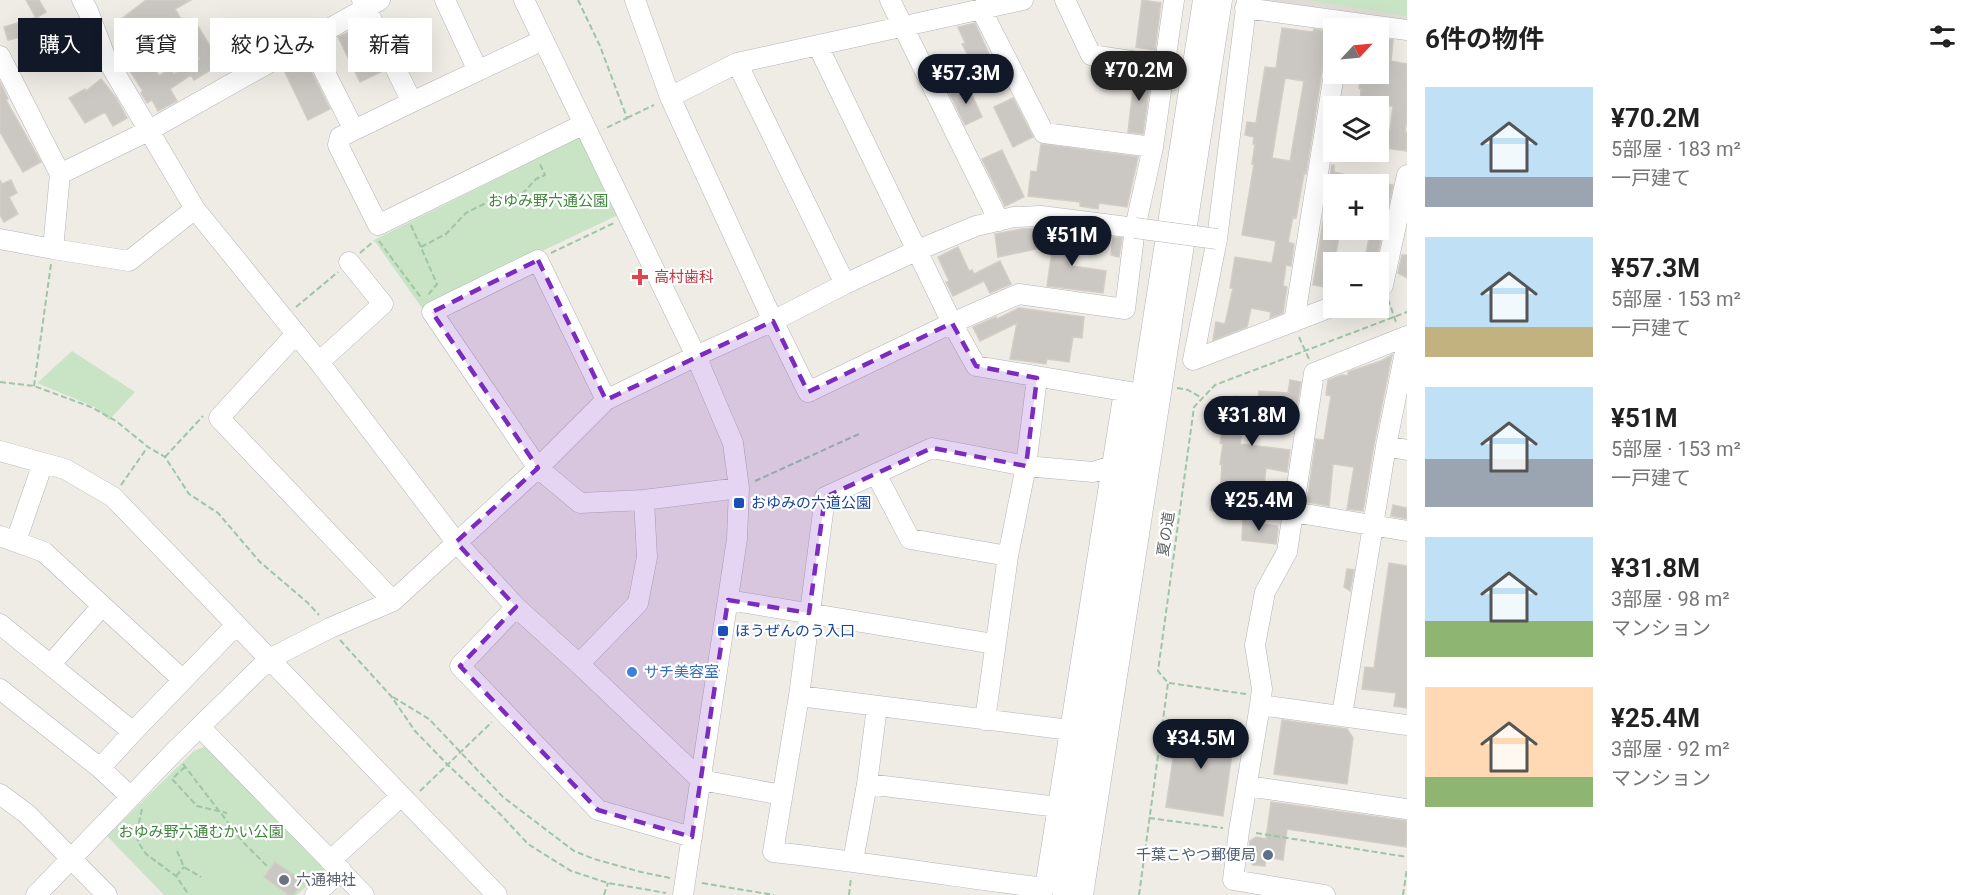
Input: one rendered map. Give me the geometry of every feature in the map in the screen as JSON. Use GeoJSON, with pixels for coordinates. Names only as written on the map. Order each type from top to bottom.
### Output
{"type":"FeatureCollection","features":[{"type":"Feature","properties":{"kind":"street"},"geometry":{"type":"LineString","coordinates":[[82,0],[105,56],[195,209],[319,362],[456,543],[516,607],[701,780],[782,795]]}},
{"type":"Feature","properties":{"kind":"street"},"geometry":{"type":"LineString","coordinates":[[445,0],[478,71]]}},
{"type":"Feature","properties":{"kind":"street"},"geometry":{"type":"LineString","coordinates":[[524,0],[696,356],[733,443],[739,488],[737,539],[692,837],[681,890]]}},
{"type":"Feature","properties":{"kind":"street"},"geometry":{"type":"LineString","coordinates":[[635,0],[670,97],[808,392],[952,323],[1019,294],[1125,309],[1135,228],[1154,147],[1173,0]]}},
{"type":"Feature","properties":{"kind":"street"},"geometry":{"type":"LineString","coordinates":[[890,0],[999,221]]}},
{"type":"Feature","properties":{"kind":"street"},"geometry":{"type":"LineString","coordinates":[[670,97],[736,63],[1023,0]]}},
{"type":"Feature","properties":{"kind":"street"},"geometry":{"type":"LineString","coordinates":[[1065,0],[1091,55],[1164,66]]}},
{"type":"Feature","properties":{"kind":"street"},"geometry":{"type":"LineString","coordinates":[[1063,895],[1133,393],[1203,0]]}},
{"type":"Feature","properties":{"kind":"street"},"geometry":{"type":"LineString","coordinates":[[1083,895],[1222,0]]}},
{"type":"Feature","properties":{"kind":"street"},"geometry":{"type":"LineString","coordinates":[[336,22],[369,2],[412,102]]}},
{"type":"Feature","properties":{"kind":"street"},"geometry":{"type":"LineString","coordinates":[[1323,21],[1246,4],[1217,239],[1193,360],[1323,310]]}},
{"type":"Feature","properties":{"kind":"street"},"geometry":{"type":"LineString","coordinates":[[981,9],[1044,133],[1154,147]]}},
{"type":"Feature","properties":{"kind":"street"},"geometry":{"type":"LineString","coordinates":[[1389,29],[1407,30]]}},
{"type":"Feature","properties":{"kind":"street"},"geometry":{"type":"LineString","coordinates":[[543,40],[340,137],[338,145],[378,225],[533,149],[587,130]]}},
{"type":"Feature","properties":{"kind":"street"},"geometry":{"type":"LineString","coordinates":[[818,46],[952,323],[976,366],[1133,393]]}},
{"type":"Feature","properties":{"kind":"street"},"geometry":{"type":"LineString","coordinates":[[0,56],[60,174],[53,249]]}},
{"type":"Feature","properties":{"kind":"street"},"geometry":{"type":"LineString","coordinates":[[736,63],[845,284]]}},
{"type":"Feature","properties":{"kind":"street"},"geometry":{"type":"LineString","coordinates":[[60,174],[148,131],[251,72]]}},
{"type":"Feature","properties":{"kind":"street"},"geometry":{"type":"LineString","coordinates":[[325,72],[354,130]]}},
{"type":"Feature","properties":{"kind":"street"},"geometry":{"type":"LineString","coordinates":[[1294,322],[1332,84]]}},
{"type":"Feature","properties":{"kind":"street"},"geometry":{"type":"LineString","coordinates":[[1389,252],[1407,175]]}},
{"type":"Feature","properties":{"kind":"street"},"geometry":{"type":"LineString","coordinates":[[0,239],[129,261],[195,209]]}},
{"type":"Feature","properties":{"kind":"street"},"geometry":{"type":"LineString","coordinates":[[36,895],[133,794],[180,759],[200,727],[269,659],[330,628],[393,601],[538,468],[606,400],[773,321],[845,284],[976,226],[1014,217],[1041,216],[1217,239]]}},
{"type":"Feature","properties":{"kind":"street"},"geometry":{"type":"LineString","coordinates":[[606,400],[538,260],[432,312],[538,468],[580,503],[644,500],[739,488]]}},
{"type":"Feature","properties":{"kind":"street"},"geometry":{"type":"LineString","coordinates":[[319,362],[383,304],[349,262]]}},
{"type":"Feature","properties":{"kind":"street"},"geometry":{"type":"LineString","coordinates":[[296,334],[219,418],[393,601]]}},
{"type":"Feature","properties":{"kind":"street"},"geometry":{"type":"LineString","coordinates":[[1325,895],[1233,880],[1261,700],[1262,689],[1255,645],[1265,592],[1287,552],[1314,373],[1405,338]]}},
{"type":"Feature","properties":{"kind":"street"},"geometry":{"type":"LineString","coordinates":[[1342,715],[1405,338]]}},
{"type":"Feature","properties":{"kind":"street"},"geometry":{"type":"LineString","coordinates":[[985,720],[994,645],[1008,556],[1026,466],[1037,378]]}},
{"type":"Feature","properties":{"kind":"street"},"geometry":{"type":"LineString","coordinates":[[1112,466],[1093,472],[1026,466],[933,448],[825,497],[799,696],[773,852],[1045,888],[1112,466],[1133,393]]}},
{"type":"Feature","properties":{"kind":"street"},"geometry":{"type":"LineString","coordinates":[[1386,446],[1407,450]]}},
{"type":"Feature","properties":{"kind":"street"},"geometry":{"type":"LineString","coordinates":[[0,451],[65,469],[113,497],[496,895]]}},
{"type":"Feature","properties":{"kind":"street"},"geometry":{"type":"LineString","coordinates":[[43,463],[8,538],[44,552],[183,680]]}},
{"type":"Feature","properties":{"kind":"street"},"geometry":{"type":"LineString","coordinates":[[876,474],[910,539],[1008,556]]}},
{"type":"Feature","properties":{"kind":"street"},"geometry":{"type":"LineString","coordinates":[[579,664],[638,603],[647,557],[644,500]]}},
{"type":"Feature","properties":{"kind":"street"},"geometry":{"type":"LineString","coordinates":[[1293,512],[1407,531]]}},
{"type":"Feature","properties":{"kind":"street"},"geometry":{"type":"LineString","coordinates":[[728,600],[994,645]]}},
{"type":"Feature","properties":{"kind":"street"},"geometry":{"type":"LineString","coordinates":[[51,664],[102,606]]}},
{"type":"Feature","properties":{"kind":"street"},"geometry":{"type":"LineString","coordinates":[[516,607],[460,666],[598,810],[692,837]]}},
{"type":"Feature","properties":{"kind":"street"},"geometry":{"type":"LineString","coordinates":[[0,624],[133,732]]}},
{"type":"Feature","properties":{"kind":"street"},"geometry":{"type":"LineString","coordinates":[[100,768],[236,625]]}},
{"type":"Feature","properties":{"kind":"street"},"geometry":{"type":"LineString","coordinates":[[0,689],[133,794]]}},
{"type":"Feature","properties":{"kind":"street"},"geometry":{"type":"LineString","coordinates":[[799,696],[1070,730]]}},
{"type":"Feature","properties":{"kind":"street"},"geometry":{"type":"LineString","coordinates":[[1261,700],[1407,726]]}},
{"type":"Feature","properties":{"kind":"street"},"geometry":{"type":"LineString","coordinates":[[853,861],[867,784],[877,707]]}},
{"type":"Feature","properties":{"kind":"street"},"geometry":{"type":"LineString","coordinates":[[200,727],[364,895]]}},
{"type":"Feature","properties":{"kind":"street"},"geometry":{"type":"LineString","coordinates":[[867,784],[1058,807]]}},
{"type":"Feature","properties":{"kind":"street"},"geometry":{"type":"LineString","coordinates":[[1247,786],[1407,809]]}},
{"type":"Feature","properties":{"kind":"street"},"geometry":{"type":"LineString","coordinates":[[0,794],[27,814],[107,895]]}},
{"type":"Feature","properties":{"kind":"street"},"geometry":{"type":"LineString","coordinates":[[315,895],[335,865],[405,799]]}},
{"type":"Feature","properties":{"kind":"path"},"geometry":{"type":"LineString","coordinates":[[578,0],[600,46],[627,118]]}},
{"type":"Feature","properties":{"kind":"path"},"geometry":{"type":"LineString","coordinates":[[587,130],[627,118],[670,97]]}},
{"type":"Feature","properties":{"kind":"path"},"geometry":{"type":"LineString","coordinates":[[421,247],[446,234],[466,213],[484,204],[506,201],[523,193],[536,179],[545,175],[533,149]]}},
{"type":"Feature","properties":{"kind":"path"},"geometry":{"type":"LineString","coordinates":[[378,238],[423,301],[437,284],[405,212]]}},
{"type":"Feature","properties":{"kind":"path"},"geometry":{"type":"LineString","coordinates":[[538,260],[629,216]]}},
{"type":"Feature","properties":{"kind":"path"},"geometry":{"type":"LineString","coordinates":[[34,386],[53,249]]}},
{"type":"Feature","properties":{"kind":"path"},"geometry":{"type":"LineString","coordinates":[[1389,304],[1405,338]]}},
{"type":"Feature","properties":{"kind":"path"},"geometry":{"type":"LineString","coordinates":[[1162,386],[1188,390],[1202,399],[1215,386],[1407,312]]}},
{"type":"Feature","properties":{"kind":"path"},"geometry":{"type":"LineString","coordinates":[[1294,322],[1314,373]]}},
{"type":"Feature","properties":{"kind":"path","name":"夏の道"},"geometry":{"type":"LineString","coordinates":[[1139,895],[1168,683],[1158,671],[1194,407],[1202,399]]}},
{"type":"Feature","properties":{"kind":"path"},"geometry":{"type":"LineString","coordinates":[[739,488],[859,434]]}},
{"type":"Feature","properties":{"kind":"path"},"geometry":{"type":"LineString","coordinates":[[113,497],[148,447]]}},
{"type":"Feature","properties":{"kind":"path"},"geometry":{"type":"LineString","coordinates":[[1168,683],[1261,700]]}},
{"type":"Feature","properties":{"kind":"path"},"geometry":{"type":"LineString","coordinates":[[391,696],[429,719],[503,797],[574,851],[641,872],[681,890]]}},
{"type":"Feature","properties":{"kind":"path"},"geometry":{"type":"LineString","coordinates":[[405,799],[460,752],[502,711]]}},
{"type":"Feature","properties":{"kind":"path"},"geometry":{"type":"LineString","coordinates":[[180,759],[172,779],[197,806],[227,813]]}},
{"type":"Feature","properties":{"kind":"path"},"geometry":{"type":"LineString","coordinates":[[180,759],[243,842],[267,866]]}},
{"type":"Feature","properties":{"kind":"path"},"geometry":{"type":"LineString","coordinates":[[133,794],[144,800],[137,832],[138,842],[146,854],[176,876],[189,895]]}},
{"type":"Feature","properties":{"kind":"path"},"geometry":{"type":"LineString","coordinates":[[1149,818],[1407,857]]}},
{"type":"Feature","properties":{"kind":"path"},"geometry":{"type":"LineString","coordinates":[[177,851],[184,867],[201,877]]}},
{"type":"Feature","properties":{"kind":"path"},"geometry":{"type":"LineString","coordinates":[[176,876],[184,867]]}},
{"type":"Feature","properties":{"kind":"path"},"geometry":{"type":"LineString","coordinates":[[1403,895],[1407,868]]}},
{"type":"Feature","properties":{"kind":"path"},"geometry":{"type":"LineString","coordinates":[[604,895],[608,883]]}},
{"type":"Feature","properties":{"kind":"path"},"geometry":{"type":"LineString","coordinates":[[641,889],[658,894],[681,890],[774,895]]}},
{"type":"Feature","properties":{"kind":"highlighted area"},"geometry":{"type":"Polygon","coordinates":[[[538,260],[606,400],[773,321],[808,392],[952,323],[976,366],[1037,378],[1026,466],[932,448],[825,497],[809,613],[728,600],[692,837],[598,810],[460,666],[516,607],[456,542],[538,468],[432,312],[538,260]]]}},
{"type":"Feature","properties":{"kind":"shaded area"},"geometry":{"type":"Polygon","coordinates":[[[1256,0],[1407,0],[1407,23],[1389,20],[1389,18],[1374,18],[1256,0]]]}},
{"type":"Feature","properties":{"kind":"green space"},"geometry":{"type":"Polygon","coordinates":[[[1307,0],[1407,0],[1407,16],[1307,0]]]}},
{"type":"Feature","properties":{"kind":"green space","name":"おゆみ野六通公園"},"geometry":{"type":"Polygon","coordinates":[[[580,137],[618,215],[422,308],[374,240],[580,137]]]}},
{"type":"Feature","properties":{"kind":"green space"},"geometry":{"type":"Polygon","coordinates":[[[72,351],[135,392],[109,420],[95,407],[37,383],[72,351]]]}},
{"type":"Feature","properties":{"kind":"green space","name":"おゆみ野六通むかい公園"},"geometry":{"type":"Polygon","coordinates":[[[206,746],[325,869],[297,895],[164,895],[107,836],[194,751],[206,746]]]}},
{"type":"Feature","properties":{"kind":"building"},"geometry":{"type":"Polygon","coordinates":[[[26,0],[39,0],[46,12],[36,18],[26,0]]]}},
{"type":"Feature","properties":{"kind":"building"},"geometry":{"type":"Polygon","coordinates":[[[146,0],[191,0],[175,9],[180,18],[123,18],[146,0]]]}},
{"type":"Feature","properties":{"kind":"building"},"geometry":{"type":"Polygon","coordinates":[[[1142,0],[1161,3],[1155,50],[1136,47],[1142,0]]]}},
{"type":"Feature","properties":{"kind":"building"},"geometry":{"type":"Polygon","coordinates":[[[18,23],[18,38],[8,40],[4,27],[18,23]]]}},
{"type":"Feature","properties":{"kind":"building"},"geometry":{"type":"Polygon","coordinates":[[[975,23],[997,72],[981,80],[962,44],[965,43],[958,27],[975,23]]]}},
{"type":"Feature","properties":{"kind":"building"},"geometry":{"type":"Polygon","coordinates":[[[198,26],[210,46],[210,70],[194,80],[191,75],[170,89],[177,101],[158,111],[152,100],[147,103],[141,93],[143,91],[131,72],[157,72],[159,76],[165,72],[174,74],[198,72],[198,60],[200,59],[198,26]]]}},
{"type":"Feature","properties":{"kind":"building"},"geometry":{"type":"Polygon","coordinates":[[[1282,28],[1313,32],[1314,29],[1323,30],[1323,65],[1306,174],[1304,174],[1296,218],[1293,217],[1288,242],[1294,244],[1291,266],[1286,265],[1283,286],[1287,287],[1283,313],[1270,318],[1271,312],[1251,308],[1247,327],[1213,340],[1216,322],[1225,324],[1233,288],[1230,288],[1235,257],[1272,263],[1276,241],[1242,235],[1254,164],[1252,164],[1255,144],[1253,144],[1254,137],[1245,135],[1247,122],[1256,123],[1265,67],[1276,68],[1282,28]],[[1285,78],[1272,158],[1290,161],[1304,81],[1285,78]]]}},
{"type":"Feature","properties":{"kind":"building"},"geometry":{"type":"Polygon","coordinates":[[[348,33],[348,57],[338,37],[348,33]]]}},
{"type":"Feature","properties":{"kind":"building"},"geometry":{"type":"Polygon","coordinates":[[[1389,39],[1393,40],[1391,61],[1407,64],[1405,132],[1407,132],[1407,151],[1389,149],[1393,106],[1389,106],[1389,96],[1361,96],[1360,84],[1389,84],[1389,39]]]}},
{"type":"Feature","properties":{"kind":"building"},"geometry":{"type":"Polygon","coordinates":[[[285,72],[312,72],[330,109],[308,120],[285,72]]]}},
{"type":"Feature","properties":{"kind":"building"},"geometry":{"type":"Polygon","coordinates":[[[355,72],[381,72],[360,82],[355,72]]]}},
{"type":"Feature","properties":{"kind":"building"},"geometry":{"type":"Polygon","coordinates":[[[1132,73],[1151,76],[1143,134],[1128,132],[1133,88],[1130,88],[1132,73]]]}},
{"type":"Feature","properties":{"kind":"building"},"geometry":{"type":"Polygon","coordinates":[[[101,79],[116,98],[127,118],[113,126],[105,112],[85,123],[69,98],[85,89],[86,91],[101,79]]]}},
{"type":"Feature","properties":{"kind":"building"},"geometry":{"type":"Polygon","coordinates":[[[0,82],[8,99],[6,100],[41,162],[23,172],[0,132],[0,82]]]}},
{"type":"Feature","properties":{"kind":"building"},"geometry":{"type":"Polygon","coordinates":[[[968,86],[982,117],[965,125],[950,94],[968,86]]]}},
{"type":"Feature","properties":{"kind":"building"},"geometry":{"type":"Polygon","coordinates":[[[1013,98],[1033,137],[1013,147],[994,107],[1013,98]]]}},
{"type":"Feature","properties":{"kind":"building"},"geometry":{"type":"Polygon","coordinates":[[[1041,144],[1138,157],[1127,207],[1099,203],[1098,209],[1080,206],[1080,202],[1028,196],[1031,171],[1037,172],[1041,144]]]}},
{"type":"Feature","properties":{"kind":"building"},"geometry":{"type":"Polygon","coordinates":[[[1002,150],[1024,197],[1005,206],[982,159],[1002,150]]]}},
{"type":"Feature","properties":{"kind":"building"},"geometry":{"type":"Polygon","coordinates":[[[1332,165],[1334,165],[1334,172],[1342,174],[1331,174],[1332,165]]]}},
{"type":"Feature","properties":{"kind":"building"},"geometry":{"type":"Polygon","coordinates":[[[0,180],[2,184],[11,180],[17,193],[9,197],[18,214],[4,222],[0,215],[0,180]]]}},
{"type":"Feature","properties":{"kind":"building"},"geometry":{"type":"Polygon","coordinates":[[[1389,184],[1393,185],[1389,203],[1389,184]]]}},
{"type":"Feature","properties":{"kind":"building"},"geometry":{"type":"Polygon","coordinates":[[[1323,222],[1323,240],[1338,240],[1336,252],[1323,252],[1323,287],[1313,285],[1323,222]]]}},
{"type":"Feature","properties":{"kind":"building"},"geometry":{"type":"Polygon","coordinates":[[[1037,228],[1041,248],[998,257],[995,234],[1037,228]]]}},
{"type":"Feature","properties":{"kind":"building"},"geometry":{"type":"Polygon","coordinates":[[[1055,230],[1077,233],[1072,266],[1106,271],[1103,293],[1047,286],[1055,230]]]}},
{"type":"Feature","properties":{"kind":"building"},"geometry":{"type":"Polygon","coordinates":[[[1113,237],[1122,238],[1119,257],[1111,255],[1113,237]]]}},
{"type":"Feature","properties":{"kind":"building"},"geometry":{"type":"Polygon","coordinates":[[[1369,240],[1381,240],[1378,252],[1366,252],[1369,240]]]}},
{"type":"Feature","properties":{"kind":"building"},"geometry":{"type":"Polygon","coordinates":[[[958,247],[969,271],[972,270],[974,274],[1000,261],[1011,284],[990,293],[984,281],[953,296],[938,257],[958,247]]]}},
{"type":"Feature","properties":{"kind":"building"},"geometry":{"type":"Polygon","coordinates":[[[1402,255],[1407,255],[1407,278],[1398,273],[1402,255]]]}},
{"type":"Feature","properties":{"kind":"building"},"geometry":{"type":"Polygon","coordinates":[[[1019,308],[1084,317],[1082,338],[1073,337],[1069,362],[1047,359],[1046,364],[1010,359],[1017,323],[980,341],[973,327],[1019,308]]]}},
{"type":"Feature","properties":{"kind":"building"},"geometry":{"type":"Polygon","coordinates":[[[1392,355],[1363,511],[1347,509],[1354,467],[1333,464],[1329,506],[1307,502],[1316,439],[1324,440],[1331,396],[1326,395],[1328,380],[1342,375],[1348,376],[1348,372],[1392,355]]]}},
{"type":"Feature","properties":{"kind":"building"},"geometry":{"type":"Polygon","coordinates":[[[1290,380],[1301,382],[1294,422],[1247,416],[1240,444],[1290,450],[1287,472],[1266,468],[1263,495],[1234,491],[1230,515],[1210,510],[1214,492],[1220,494],[1223,444],[1220,443],[1224,424],[1231,425],[1236,396],[1258,400],[1259,391],[1288,393],[1290,380]]]}},
{"type":"Feature","properties":{"kind":"building"},"geometry":{"type":"Polygon","coordinates":[[[1393,505],[1407,508],[1407,519],[1391,516],[1393,505]]]}},
{"type":"Feature","properties":{"kind":"building"},"geometry":{"type":"Polygon","coordinates":[[[1243,518],[1277,526],[1276,544],[1242,540],[1243,518]]]}},
{"type":"Feature","properties":{"kind":"building"},"geometry":{"type":"Polygon","coordinates":[[[1389,563],[1407,566],[1407,708],[1394,706],[1396,693],[1362,689],[1365,667],[1374,668],[1389,563]]]}},
{"type":"Feature","properties":{"kind":"building"},"geometry":{"type":"Polygon","coordinates":[[[1347,569],[1354,570],[1350,591],[1344,587],[1347,569]]]}},
{"type":"Feature","properties":{"kind":"building"},"geometry":{"type":"Polygon","coordinates":[[[1282,720],[1347,729],[1353,738],[1347,784],[1274,774],[1282,720]]]}},
{"type":"Feature","properties":{"kind":"building"},"geometry":{"type":"Polygon","coordinates":[[[1178,725],[1235,733],[1223,816],[1166,807],[1178,725]]]}},
{"type":"Feature","properties":{"kind":"building"},"geometry":{"type":"Polygon","coordinates":[[[1271,802],[1407,821],[1406,847],[1287,829],[1283,860],[1266,857],[1265,866],[1253,865],[1248,860],[1250,841],[1256,837],[1266,839],[1271,802]]]}},
{"type":"Feature","properties":{"kind":"building","name":"六通神社"},"geometry":{"type":"Polygon","coordinates":[[[275,862],[303,882],[293,895],[289,895],[264,877],[275,862]]]}},
{"type":"Feature","properties":{"kind":"place","name":"高村歯科"},"geometry":{"type":"Point","coordinates":[640,277]}},
{"type":"Feature","properties":{"kind":"place","name":"おゆみの六道公園"},"geometry":{"type":"Point","coordinates":[739,503]}},
{"type":"Feature","properties":{"kind":"place","name":"ほうぜんのう入口"},"geometry":{"type":"Point","coordinates":[723,631]}},
{"type":"Feature","properties":{"kind":"place","name":"サチ美容室"},"geometry":{"type":"Point","coordinates":[632,672]}},
{"type":"Feature","properties":{"kind":"place","name":"千葉こやつ郵便局"},"geometry":{"type":"Point","coordinates":[1268,855]}},
{"type":"Feature","properties":{"kind":"place","name":"六通神社"},"geometry":{"type":"Point","coordinates":[284,880]}}]}
